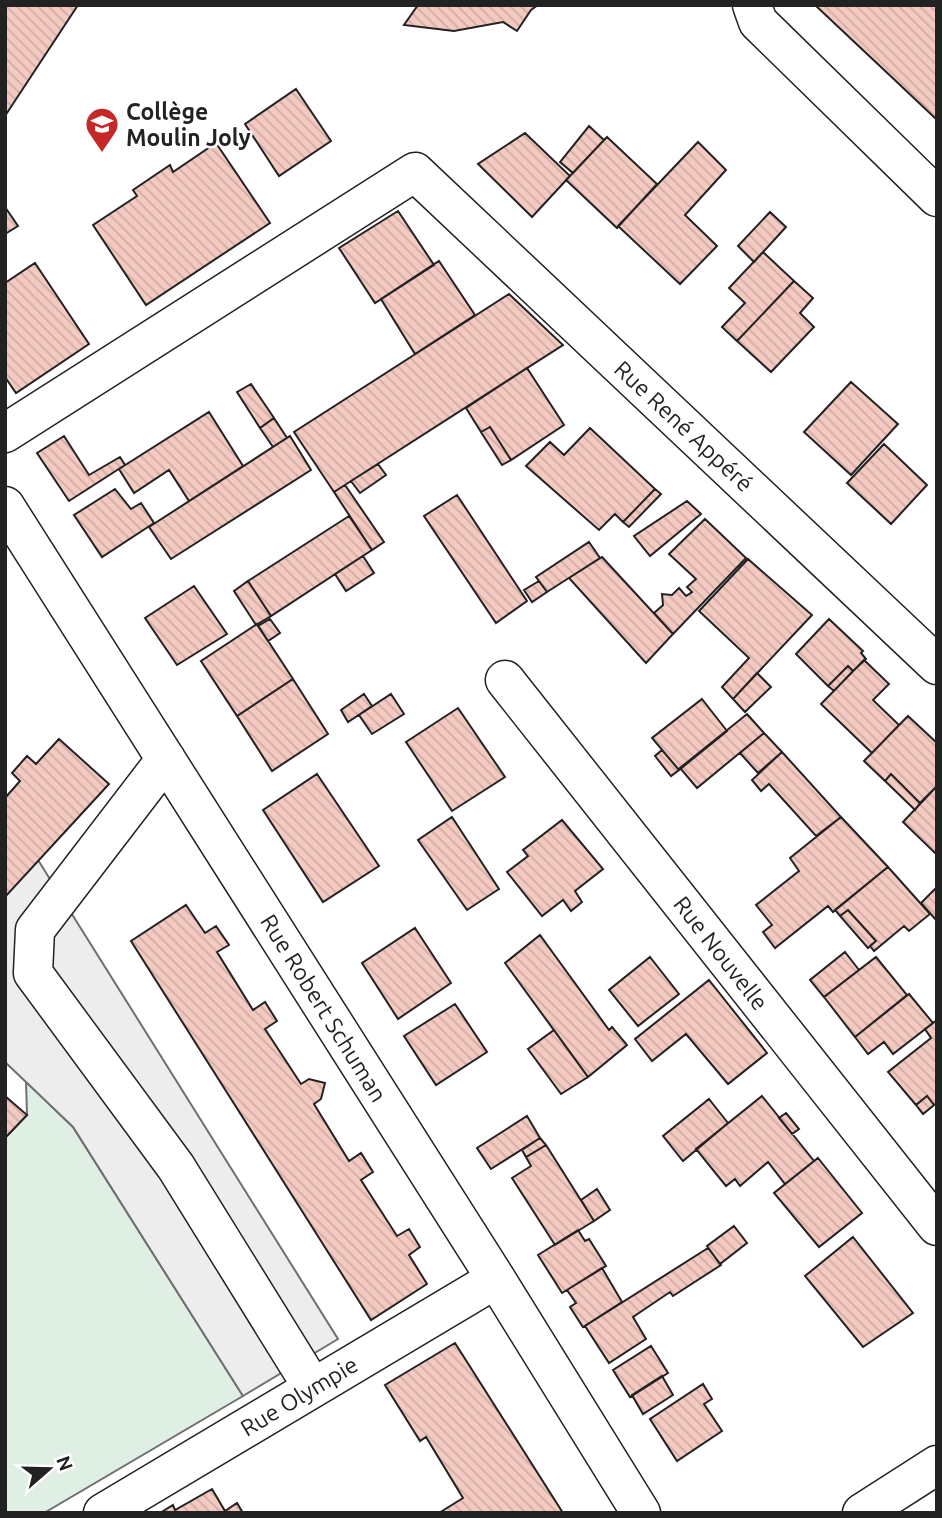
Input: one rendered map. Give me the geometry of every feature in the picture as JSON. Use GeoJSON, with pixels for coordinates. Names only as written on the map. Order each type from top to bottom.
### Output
{"type":"FeatureCollection","features":[{"type":"Feature","properties":{"kind":"street"},"geometry":{"type":"LineString","coordinates":[[752,5],[758,22],[937,197]]}},
{"type":"Feature","properties":{"kind":"street","name":"Rue René Appéré"},"geometry":{"type":"LineString","coordinates":[[5,433],[415,172],[937,665]]}},
{"type":"Feature","properties":{"kind":"street","name":"Rue Robert Schuman"},"geometry":{"type":"LineString","coordinates":[[5,506],[496,1279],[641,1513]]}},
{"type":"Feature","properties":{"kind":"street","name":"Rue Nouvelle"},"geometry":{"type":"LineString","coordinates":[[505,680],[937,1226]]}},
{"type":"Feature","properties":{"kind":"street"},"geometry":{"type":"LineString","coordinates":[[166,759],[35,930],[33,972],[176,1167],[313,1388]]}},
{"type":"Feature","properties":{"kind":"street","name":"Rue Olympie"},"geometry":{"type":"LineString","coordinates":[[103,1513],[496,1279]]}},
{"type":"Feature","properties":{"kind":"street"},"geometry":{"type":"LineString","coordinates":[[862,1513],[937,1465]]}},
{"type":"Feature","properties":{"kind":"green space"},"geometry":{"type":"Polygon","coordinates":[[[26,1081],[73,1127],[243,1396],[44,1513],[5,1513],[5,1138],[27,1115],[26,1081]]]}},
{"type":"Feature","properties":{"kind":"shaded area"},"geometry":{"type":"Polygon","coordinates":[[[28,844],[338,1339],[243,1396],[73,1127],[5,1062],[5,869],[28,844]]]}},
{"type":"Feature","properties":{"kind":"building"},"geometry":{"type":"Polygon","coordinates":[[[5,5],[78,5],[5,116],[5,5]]]}},
{"type":"Feature","properties":{"kind":"building"},"geometry":{"type":"Polygon","coordinates":[[[418,5],[538,5],[531,10],[517,31],[503,22],[454,31],[404,25],[418,5]]]}},
{"type":"Feature","properties":{"kind":"building"},"geometry":{"type":"Polygon","coordinates":[[[815,5],[937,5],[937,120],[899,84],[815,5]]]}},
{"type":"Feature","properties":{"kind":"building"},"geometry":{"type":"Polygon","coordinates":[[[296,89],[331,141],[279,176],[245,124],[296,89]]]}},
{"type":"Feature","properties":{"kind":"building"},"geometry":{"type":"Polygon","coordinates":[[[589,126],[604,140],[573,173],[560,162],[589,126]]]}},
{"type":"Feature","properties":{"kind":"building"},"geometry":{"type":"Polygon","coordinates":[[[525,133],[570,176],[532,217],[478,164],[525,133]]]}},
{"type":"Feature","properties":{"kind":"building"},"geometry":{"type":"Polygon","coordinates":[[[607,137],[657,184],[617,228],[566,180],[607,137]]]}},
{"type":"Feature","properties":{"kind":"building"},"geometry":{"type":"Polygon","coordinates":[[[698,142],[726,170],[685,215],[717,246],[680,284],[618,226],[698,142]]]}},
{"type":"Feature","properties":{"kind":"building"},"geometry":{"type":"Polygon","coordinates":[[[216,143],[270,223],[146,305],[93,225],[137,196],[133,190],[170,165],[173,172],[216,143]]]}},
{"type":"Feature","properties":{"kind":"building"},"geometry":{"type":"Polygon","coordinates":[[[5,207],[18,226],[5,234],[5,207]]]}},
{"type":"Feature","properties":{"kind":"building"},"geometry":{"type":"Polygon","coordinates":[[[398,211],[434,265],[375,303],[339,248],[398,211]]]}},
{"type":"Feature","properties":{"kind":"building"},"geometry":{"type":"Polygon","coordinates":[[[770,212],[786,227],[754,262],[738,246],[770,212]]]}},
{"type":"Feature","properties":{"kind":"building"},"geometry":{"type":"Polygon","coordinates":[[[763,252],[794,281],[737,341],[722,327],[745,303],[729,288],[763,252]]]}},
{"type":"Feature","properties":{"kind":"building"},"geometry":{"type":"Polygon","coordinates":[[[439,261],[475,315],[415,354],[381,299],[439,261]]]}},
{"type":"Feature","properties":{"kind":"building"},"geometry":{"type":"Polygon","coordinates":[[[35,263],[89,344],[16,393],[5,377],[5,283],[35,263]]]}},
{"type":"Feature","properties":{"kind":"building"},"geometry":{"type":"Polygon","coordinates":[[[794,281],[813,298],[800,313],[814,327],[771,372],[737,341],[794,281]]]}},
{"type":"Feature","properties":{"kind":"building"},"geometry":{"type":"Polygon","coordinates":[[[509,294],[563,345],[334,492],[294,432],[509,294]]]}},
{"type":"Feature","properties":{"kind":"building"},"geometry":{"type":"Polygon","coordinates":[[[527,368],[564,425],[511,460],[490,427],[481,432],[466,408],[527,368]]]}},
{"type":"Feature","properties":{"kind":"building"},"geometry":{"type":"Polygon","coordinates":[[[851,382],[898,424],[851,475],[804,432],[851,382]]]}},
{"type":"Feature","properties":{"kind":"building"},"geometry":{"type":"Polygon","coordinates":[[[251,384],[274,418],[260,428],[237,392],[251,384]]]}},
{"type":"Feature","properties":{"kind":"building"},"geometry":{"type":"Polygon","coordinates":[[[209,412],[243,466],[189,501],[169,470],[134,493],[119,469],[209,412]]]}},
{"type":"Feature","properties":{"kind":"building"},"geometry":{"type":"Polygon","coordinates":[[[274,418],[287,438],[273,447],[260,428],[274,418]]]}},
{"type":"Feature","properties":{"kind":"building"},"geometry":{"type":"Polygon","coordinates":[[[490,427],[511,460],[502,465],[481,432],[490,427]]]}},
{"type":"Feature","properties":{"kind":"building"},"geometry":{"type":"Polygon","coordinates":[[[590,428],[655,489],[623,522],[615,514],[599,530],[526,466],[550,442],[564,455],[590,428]]]}},
{"type":"Feature","properties":{"kind":"building"},"geometry":{"type":"Polygon","coordinates":[[[64,436],[89,475],[120,457],[125,465],[69,501],[37,453],[64,436]]]}},
{"type":"Feature","properties":{"kind":"building"},"geometry":{"type":"Polygon","coordinates":[[[290,436],[311,470],[171,559],[149,527],[290,436]]]}},
{"type":"Feature","properties":{"kind":"building"},"geometry":{"type":"Polygon","coordinates":[[[884,444],[927,485],[891,524],[847,483],[884,444]]]}},
{"type":"Feature","properties":{"kind":"building"},"geometry":{"type":"Polygon","coordinates":[[[378,464],[386,475],[360,493],[351,481],[378,464]]]}},
{"type":"Feature","properties":{"kind":"building"},"geometry":{"type":"Polygon","coordinates":[[[345,485],[384,542],[372,550],[334,492],[345,485]]]}},
{"type":"Feature","properties":{"kind":"building"},"geometry":{"type":"Polygon","coordinates":[[[115,489],[131,509],[141,503],[154,523],[102,557],[74,515],[115,489]]]}},
{"type":"Feature","properties":{"kind":"building"},"geometry":{"type":"Polygon","coordinates":[[[655,489],[661,494],[629,527],[623,522],[655,489]]]}},
{"type":"Feature","properties":{"kind":"building"},"geometry":{"type":"Polygon","coordinates":[[[457,495],[527,601],[496,623],[424,516],[457,495]]]}},
{"type":"Feature","properties":{"kind":"building"},"geometry":{"type":"Polygon","coordinates":[[[687,501],[701,514],[650,556],[634,536],[687,501]]]}},
{"type":"Feature","properties":{"kind":"building"},"geometry":{"type":"Polygon","coordinates":[[[349,516],[372,550],[271,616],[248,581],[349,516]]]}},
{"type":"Feature","properties":{"kind":"building"},"geometry":{"type":"Polygon","coordinates":[[[705,519],[746,558],[673,634],[654,613],[663,605],[662,594],[672,595],[679,588],[686,596],[692,592],[687,587],[696,579],[669,554],[705,519]]]}},
{"type":"Feature","properties":{"kind":"building"},"geometry":{"type":"Polygon","coordinates":[[[589,542],[600,558],[547,592],[536,577],[589,542]]]}},
{"type":"Feature","properties":{"kind":"building"},"geometry":{"type":"Polygon","coordinates":[[[363,556],[374,573],[346,591],[335,574],[363,556]]]}},
{"type":"Feature","properties":{"kind":"building"},"geometry":{"type":"Polygon","coordinates":[[[602,557],[673,634],[646,663],[569,578],[602,557]]]}},
{"type":"Feature","properties":{"kind":"building"},"geometry":{"type":"Polygon","coordinates":[[[748,559],[812,615],[733,699],[722,687],[749,658],[699,611],[748,559]]]}},
{"type":"Feature","properties":{"kind":"building"},"geometry":{"type":"Polygon","coordinates":[[[248,581],[271,616],[256,625],[234,591],[248,581]]]}},
{"type":"Feature","properties":{"kind":"building"},"geometry":{"type":"Polygon","coordinates":[[[539,581],[547,592],[532,602],[524,590],[539,581]]]}},
{"type":"Feature","properties":{"kind":"building"},"geometry":{"type":"Polygon","coordinates":[[[194,586],[227,634],[177,665],[145,618],[194,586]]]}},
{"type":"Feature","properties":{"kind":"building"},"geometry":{"type":"Polygon","coordinates":[[[270,619],[280,633],[268,641],[258,626],[270,619]]]}},
{"type":"Feature","properties":{"kind":"building"},"geometry":{"type":"Polygon","coordinates":[[[829,619],[863,651],[861,653],[866,659],[853,671],[848,666],[828,686],[796,654],[829,619]]]}},
{"type":"Feature","properties":{"kind":"building"},"geometry":{"type":"Polygon","coordinates":[[[257,624],[293,679],[237,716],[201,661],[257,624]]]}},
{"type":"Feature","properties":{"kind":"building"},"geometry":{"type":"Polygon","coordinates":[[[864,660],[889,684],[873,700],[899,725],[872,753],[821,704],[864,660]]]}},
{"type":"Feature","properties":{"kind":"building"},"geometry":{"type":"Polygon","coordinates":[[[848,666],[853,671],[834,691],[828,686],[848,666]]]}},
{"type":"Feature","properties":{"kind":"building"},"geometry":{"type":"Polygon","coordinates":[[[757,673],[771,687],[745,712],[733,699],[757,673]]]}},
{"type":"Feature","properties":{"kind":"building"},"geometry":{"type":"Polygon","coordinates":[[[293,679],[328,734],[272,771],[237,716],[293,679]]]}},
{"type":"Feature","properties":{"kind":"building"},"geometry":{"type":"Polygon","coordinates":[[[364,694],[372,706],[348,722],[341,710],[364,694]]]}},
{"type":"Feature","properties":{"kind":"building"},"geometry":{"type":"Polygon","coordinates":[[[391,694],[404,714],[372,734],[359,715],[391,694]]]}},
{"type":"Feature","properties":{"kind":"building"},"geometry":{"type":"Polygon","coordinates":[[[702,699],[727,731],[679,770],[652,738],[702,699]]]}},
{"type":"Feature","properties":{"kind":"building"},"geometry":{"type":"Polygon","coordinates":[[[458,708],[505,777],[452,811],[406,742],[458,708]]]}},
{"type":"Feature","properties":{"kind":"building"},"geometry":{"type":"Polygon","coordinates":[[[747,714],[764,733],[697,788],[680,768],[747,714]]]}},
{"type":"Feature","properties":{"kind":"building"},"geometry":{"type":"Polygon","coordinates":[[[908,716],[937,743],[937,786],[920,803],[891,774],[885,781],[864,761],[908,716]]]}},
{"type":"Feature","properties":{"kind":"building"},"geometry":{"type":"Polygon","coordinates":[[[764,733],[782,752],[758,773],[740,753],[764,733]]]}},
{"type":"Feature","properties":{"kind":"building"},"geometry":{"type":"Polygon","coordinates":[[[59,739],[109,784],[5,897],[5,798],[20,781],[12,773],[27,756],[36,764],[59,739]]]}},
{"type":"Feature","properties":{"kind":"building"},"geometry":{"type":"Polygon","coordinates":[[[662,750],[679,770],[671,776],[655,756],[662,750]]]}},
{"type":"Feature","properties":{"kind":"building"},"geometry":{"type":"Polygon","coordinates":[[[782,752],[841,817],[816,836],[769,784],[761,791],[752,780],[782,752]]]}},
{"type":"Feature","properties":{"kind":"building"},"geometry":{"type":"Polygon","coordinates":[[[317,774],[379,866],[323,902],[263,810],[317,774]]]}},
{"type":"Feature","properties":{"kind":"building"},"geometry":{"type":"Polygon","coordinates":[[[891,774],[920,803],[915,810],[885,781],[891,774]]]}},
{"type":"Feature","properties":{"kind":"building"},"geometry":{"type":"Polygon","coordinates":[[[937,786],[937,855],[903,822],[937,786]]]}},
{"type":"Feature","properties":{"kind":"building"},"geometry":{"type":"Polygon","coordinates":[[[452,817],[499,889],[467,910],[418,840],[452,817]]]}},
{"type":"Feature","properties":{"kind":"building"},"geometry":{"type":"Polygon","coordinates":[[[841,817],[888,867],[833,912],[828,906],[775,948],[763,932],[772,925],[756,905],[799,871],[790,858],[841,817]]]}},
{"type":"Feature","properties":{"kind":"building"},"geometry":{"type":"Polygon","coordinates":[[[562,820],[603,869],[575,891],[582,902],[571,911],[563,900],[542,916],[507,872],[528,856],[523,850],[562,820]]]}},
{"type":"Feature","properties":{"kind":"building"},"geometry":{"type":"Polygon","coordinates":[[[888,867],[930,914],[909,931],[904,926],[874,951],[870,946],[876,941],[848,910],[840,916],[835,910],[888,867]]]}},
{"type":"Feature","properties":{"kind":"building"},"geometry":{"type":"Polygon","coordinates":[[[937,889],[937,921],[921,903],[937,889]]]}},
{"type":"Feature","properties":{"kind":"building"},"geometry":{"type":"Polygon","coordinates":[[[186,905],[205,933],[216,926],[229,945],[217,952],[253,1010],[265,1002],[277,1021],[265,1029],[301,1084],[309,1079],[325,1083],[321,1099],[314,1104],[349,1161],[361,1153],[373,1172],[361,1180],[397,1236],[409,1229],[420,1247],[409,1255],[427,1284],[371,1320],[131,941],[186,905]]]}},
{"type":"Feature","properties":{"kind":"building"},"geometry":{"type":"Polygon","coordinates":[[[848,910],[876,941],[868,948],[840,916],[848,910]]]}},
{"type":"Feature","properties":{"kind":"building"},"geometry":{"type":"Polygon","coordinates":[[[415,928],[451,983],[398,1019],[362,963],[415,928]]]}},
{"type":"Feature","properties":{"kind":"building"},"geometry":{"type":"Polygon","coordinates":[[[540,935],[609,1030],[612,1027],[627,1045],[588,1077],[505,963],[540,935]]]}},
{"type":"Feature","properties":{"kind":"building"},"geometry":{"type":"Polygon","coordinates":[[[845,952],[859,970],[824,997],[810,980],[845,952]]]}},
{"type":"Feature","properties":{"kind":"building"},"geometry":{"type":"Polygon","coordinates":[[[650,957],[679,994],[638,1026],[609,990],[650,957]]]}},
{"type":"Feature","properties":{"kind":"building"},"geometry":{"type":"Polygon","coordinates":[[[876,957],[907,995],[855,1037],[824,997],[876,957]]]}},
{"type":"Feature","properties":{"kind":"building"},"geometry":{"type":"Polygon","coordinates":[[[709,980],[767,1053],[728,1084],[686,1034],[652,1061],[635,1039],[709,980]]]}},
{"type":"Feature","properties":{"kind":"building"},"geometry":{"type":"Polygon","coordinates":[[[909,994],[933,1023],[893,1054],[884,1042],[868,1054],[855,1037],[909,994]]]}},
{"type":"Feature","properties":{"kind":"building"},"geometry":{"type":"Polygon","coordinates":[[[455,1004],[487,1052],[436,1085],[404,1036],[455,1004]]]}},
{"type":"Feature","properties":{"kind":"building"},"geometry":{"type":"Polygon","coordinates":[[[937,1020],[937,1103],[934,1105],[927,1096],[916,1105],[888,1072],[931,1038],[925,1029],[937,1020]]]}},
{"type":"Feature","properties":{"kind":"building"},"geometry":{"type":"Polygon","coordinates":[[[554,1030],[588,1077],[561,1094],[528,1049],[554,1030]]]}},
{"type":"Feature","properties":{"kind":"building"},"geometry":{"type":"Polygon","coordinates":[[[5,1096],[27,1115],[5,1138],[5,1096]]]}},
{"type":"Feature","properties":{"kind":"building"},"geometry":{"type":"Polygon","coordinates":[[[762,1096],[814,1161],[785,1184],[768,1162],[740,1186],[735,1179],[726,1186],[696,1149],[762,1096]]]}},
{"type":"Feature","properties":{"kind":"building"},"geometry":{"type":"Polygon","coordinates":[[[927,1096],[934,1105],[923,1114],[916,1105],[927,1096]]]}},
{"type":"Feature","properties":{"kind":"building"},"geometry":{"type":"Polygon","coordinates":[[[709,1099],[728,1123],[683,1161],[663,1136],[709,1099]]]}},
{"type":"Feature","properties":{"kind":"building"},"geometry":{"type":"Polygon","coordinates":[[[786,1113],[799,1129],[792,1134],[779,1118],[786,1113]]]}},
{"type":"Feature","properties":{"kind":"building"},"geometry":{"type":"Polygon","coordinates":[[[527,1116],[540,1138],[491,1169],[477,1148],[527,1116]]]}},
{"type":"Feature","properties":{"kind":"building"},"geometry":{"type":"Polygon","coordinates":[[[540,1138],[546,1145],[526,1157],[522,1150],[540,1138]]]}},
{"type":"Feature","properties":{"kind":"building"},"geometry":{"type":"Polygon","coordinates":[[[546,1145],[594,1221],[555,1245],[512,1178],[531,1166],[526,1157],[546,1145]]]}},
{"type":"Feature","properties":{"kind":"building"},"geometry":{"type":"Polygon","coordinates":[[[818,1158],[862,1213],[819,1247],[774,1193],[818,1158]]]}},
{"type":"Feature","properties":{"kind":"building"},"geometry":{"type":"Polygon","coordinates":[[[597,1189],[610,1210],[594,1221],[581,1200],[597,1189]]]}},
{"type":"Feature","properties":{"kind":"building"},"geometry":{"type":"Polygon","coordinates":[[[734,1226],[747,1243],[720,1264],[707,1246],[734,1226]]]}},
{"type":"Feature","properties":{"kind":"building"},"geometry":{"type":"Polygon","coordinates":[[[578,1230],[585,1241],[589,1239],[606,1266],[562,1293],[538,1255],[578,1230]]]}},
{"type":"Feature","properties":{"kind":"building"},"geometry":{"type":"Polygon","coordinates":[[[853,1237],[913,1313],[863,1347],[805,1276],[853,1237]]]}},
{"type":"Feature","properties":{"kind":"building"},"geometry":{"type":"Polygon","coordinates":[[[708,1248],[721,1265],[673,1296],[670,1292],[633,1317],[646,1339],[609,1363],[585,1326],[708,1248]]]}},
{"type":"Feature","properties":{"kind":"building"},"geometry":{"type":"Polygon","coordinates":[[[602,1268],[622,1302],[583,1327],[570,1307],[576,1303],[567,1290],[602,1268]]]}},
{"type":"Feature","properties":{"kind":"building"},"geometry":{"type":"Polygon","coordinates":[[[455,1343],[563,1513],[439,1513],[463,1498],[426,1437],[420,1441],[385,1385],[455,1343]]]}},
{"type":"Feature","properties":{"kind":"building"},"geometry":{"type":"Polygon","coordinates":[[[651,1346],[668,1373],[630,1397],[613,1370],[651,1346]]]}},
{"type":"Feature","properties":{"kind":"building"},"geometry":{"type":"Polygon","coordinates":[[[662,1376],[673,1395],[643,1414],[632,1395],[662,1376]]]}},
{"type":"Feature","properties":{"kind":"building"},"geometry":{"type":"Polygon","coordinates":[[[703,1384],[712,1399],[704,1404],[722,1431],[677,1461],[650,1419],[703,1384]]]}},
{"type":"Feature","properties":{"kind":"building"},"geometry":{"type":"Polygon","coordinates":[[[212,1489],[225,1511],[237,1503],[243,1513],[160,1513],[173,1505],[175,1510],[212,1489]]]}},
{"type":"Feature","properties":{"kind":"place","name":"Collège Moulin Joly"},"geometry":{"type":"Point","coordinates":[102,154]}}]}
